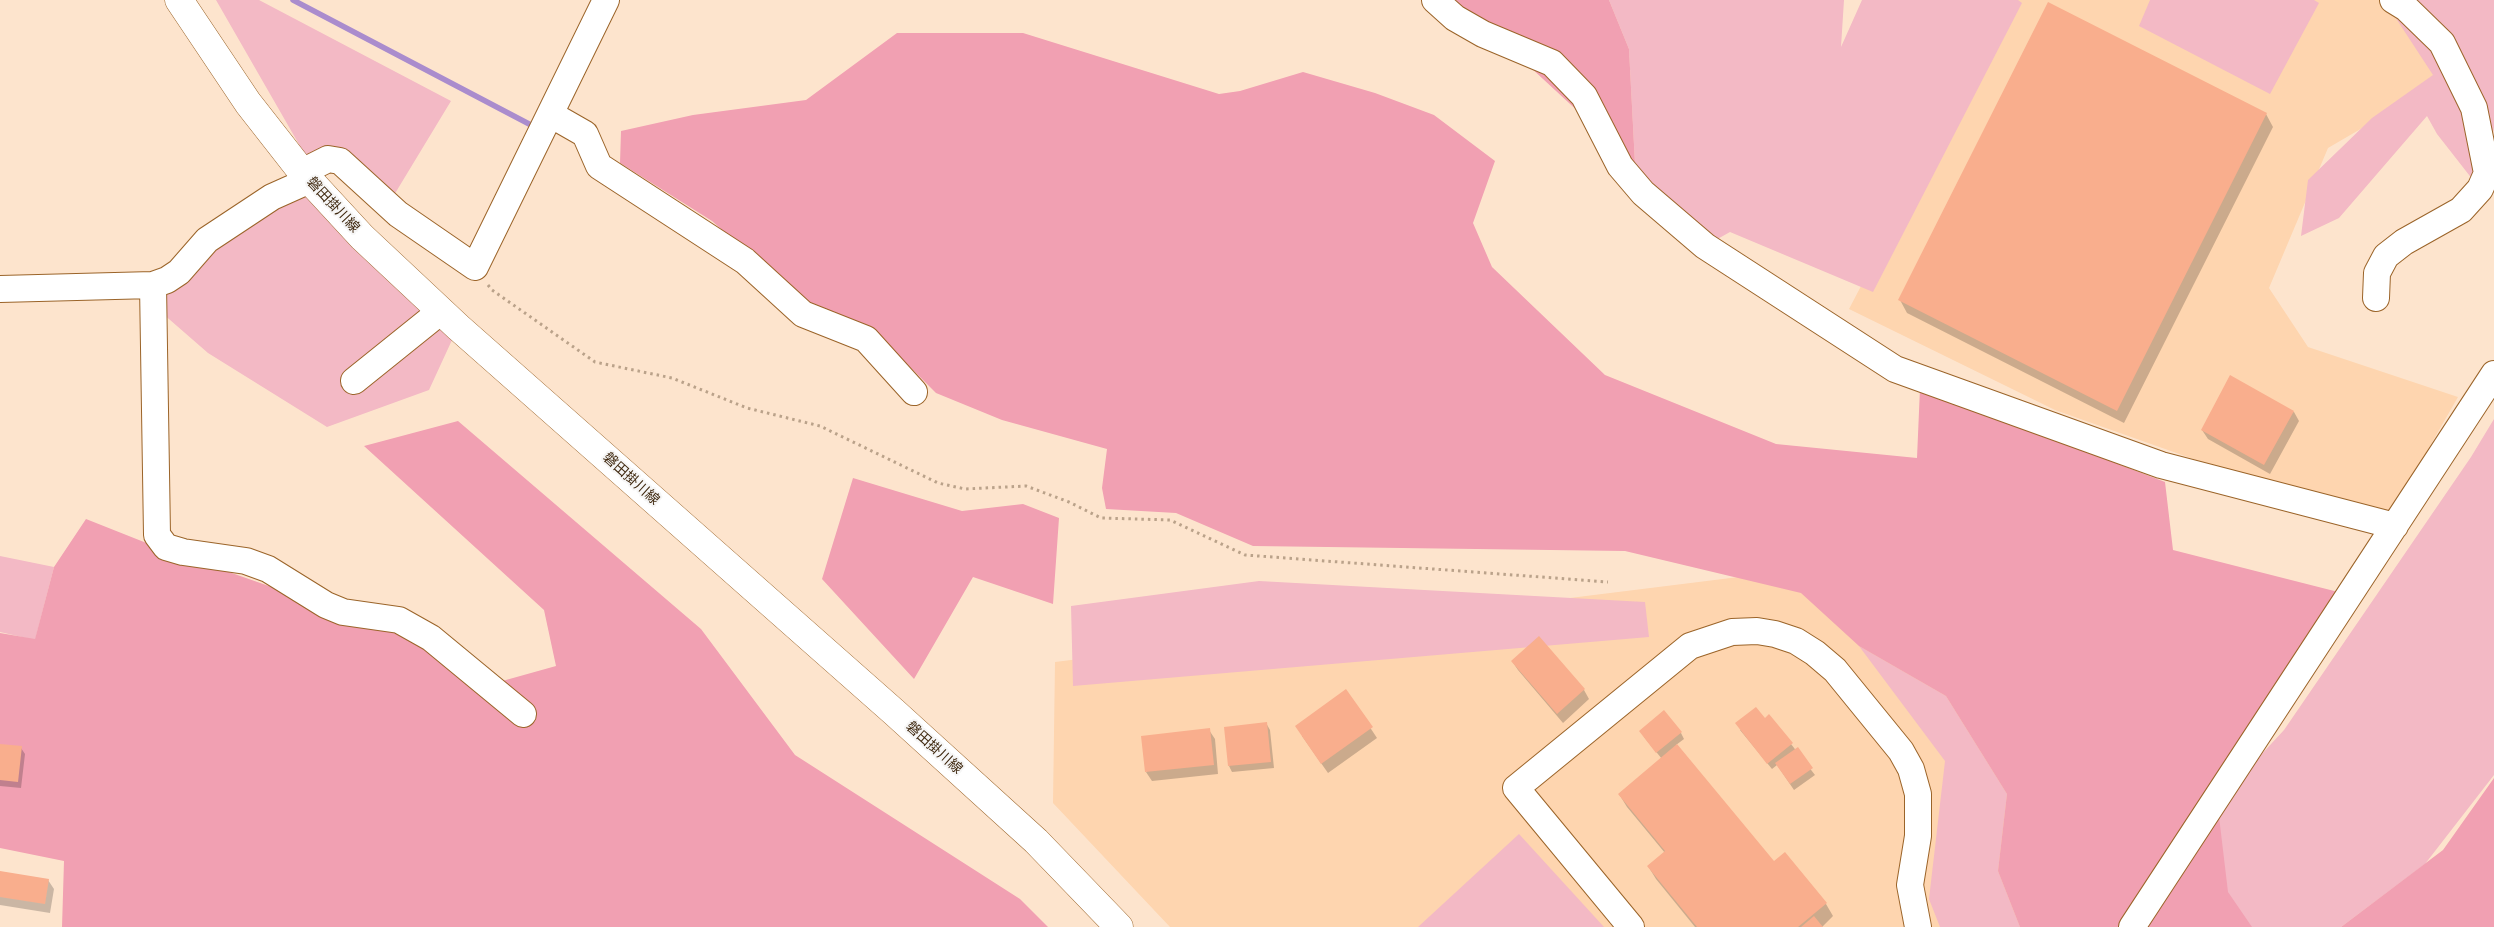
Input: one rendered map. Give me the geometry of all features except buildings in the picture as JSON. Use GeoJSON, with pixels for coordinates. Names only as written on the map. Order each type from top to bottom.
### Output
{"type":"FeatureCollection","features":[{"type":"Feature","properties":{"kind":"main road","name":"磐田掛川線"},"geometry":{"type":"LineString","coordinates":[[179,0],[248,103],[306,176],[362,237],[441,311],[894,712],[1036,841],[1119,927]]}},
{"type":"Feature","properties":{"kind":"street"},"geometry":{"type":"LineString","coordinates":[[0,290],[153,286],[179,272],[207,240],[306,176],[328,159],[340,161],[398,214],[475,266],[606,0]]}},
{"type":"Feature","properties":{"kind":"street"},"geometry":{"type":"LineString","coordinates":[[1435,0],[1455,18],[1483,34],[1552,63],[1584,96],[1620,166],[1646,196],[1705,246],[1895,369],[2161,465],[2395,526]]}},
{"type":"Feature","properties":{"kind":"street"},"geometry":{"type":"LineString","coordinates":[[2376,298],[2376,273],[2386,256],[2404,242],[2461,210],[2480,189],[2487,173],[2474,108],[2442,43],[2406,8],[2393,0]]}},
{"type":"Feature","properties":{"kind":"street"},"geometry":{"type":"LineString","coordinates":[[550,114],[585,134],[599,166],[746,261],[804,314],[866,339],[914,392]]}},
{"type":"Feature","properties":{"kind":"street"},"geometry":{"type":"LineString","coordinates":[[153,286],[157,535],[166,547],[183,552],[246,561],[268,570],[326,605],[343,612],[399,620],[431,638],[523,714]]}},
{"type":"Feature","properties":{"kind":"street"},"geometry":{"type":"LineString","coordinates":[[354,382],[441,311]]}},
{"type":"Feature","properties":{"kind":"street"},"geometry":{"type":"LineString","coordinates":[[2132,927],[2494,374]]}},
{"type":"Feature","properties":{"kind":"street"},"geometry":{"type":"LineString","coordinates":[[1631,927],[1516,788],[1690,646],[1732,632],[1757,631],[1775,634],[1796,641],[1815,653],[1835,670],[1902,751],[1911,769],[1918,794],[1918,836],[1910,885],[1918,927]]}},
{"type":"Feature","properties":{"kind":"path"},"geometry":{"type":"LineString","coordinates":[[475,266],[492,290],[595,362],[672,378],[747,408],[820,426],[938,483],[965,489],[1026,486],[1070,502],[1101,518],[1170,520],[1246,555],[1608,582]]}},
{"type":"Feature","properties":{"kind":"shaded area"},"geometry":{"type":"Polygon","coordinates":[[[216,0],[259,0],[451,101],[388,205],[340,161],[312,167],[216,0]]]}},
{"type":"Feature","properties":{"kind":"shaded area"},"geometry":{"type":"Polygon","coordinates":[[[1432,0],[1609,0],[1629,49],[1635,164],[1503,42],[1432,0]]]}},
{"type":"Feature","properties":{"kind":"shaded area"},"geometry":{"type":"Polygon","coordinates":[[[1609,0],[1844,0],[1841,47],[1862,0],[2018,0],[2022,3],[1873,292],[1730,232],[1705,246],[1635,164],[1629,49],[1609,0]]]}},
{"type":"Feature","properties":{"kind":"shaded area"},"geometry":{"type":"Polygon","coordinates":[[[2011,0],[2397,0],[2443,81],[2328,148],[2269,288],[2308,347],[2458,397],[2392,512],[2247,478],[2055,410],[1849,309],[2011,0]]]}},
{"type":"Feature","properties":{"kind":"shaded area"},"geometry":{"type":"Polygon","coordinates":[[[2150,0],[2314,0],[2319,3],[2270,94],[2139,26],[2150,0]]]}},
{"type":"Feature","properties":{"kind":"shaded area"},"geometry":{"type":"Polygon","coordinates":[[[2384,0],[2494,0],[2494,127],[2487,173],[2480,189],[2437,134],[2427,116],[2339,218],[2301,236],[2308,180],[2372,118],[2433,75],[2384,0]]]}},
{"type":"Feature","properties":{"kind":"shaded area"},"geometry":{"type":"Polygon","coordinates":[[[897,33],[1023,33],[1219,94],[1240,91],[1303,72],[1375,93],[1434,115],[1495,161],[1473,223],[1492,267],[1605,375],[1776,444],[1917,458],[1920,388],[2165,482],[2173,550],[2350,595],[2215,783],[2228,892],[2252,927],[2020,927],[1998,871],[2007,794],[1946,696],[1859,646],[1801,593],[1625,551],[1253,546],[1176,513],[1106,509],[1102,488],[1107,449],[1002,420],[936,393],[877,334],[806,304],[712,221],[620,163],[621,131],[693,115],[806,100],[897,33]]]}},
{"type":"Feature","properties":{"kind":"shaded area"},"geometry":{"type":"Polygon","coordinates":[[[310,180],[458,327],[429,390],[327,427],[208,353],[154,306],[207,240],[310,180]]]}},
{"type":"Feature","properties":{"kind":"shaded area"},"geometry":{"type":"Polygon","coordinates":[[[2494,419],[2494,775],[2425,864],[2341,927],[2239,927],[2221,907],[2209,811],[2284,730],[2471,457],[2494,419]]]}},
{"type":"Feature","properties":{"kind":"shaded area"},"geometry":{"type":"Polygon","coordinates":[[[458,421],[701,629],[795,755],[1020,899],[1048,927],[62,927],[64,861],[0,848],[0,633],[35,639],[54,567],[86,519],[149,544],[343,612],[436,631],[488,685],[556,666],[544,610],[364,446],[458,421]]]}},
{"type":"Feature","properties":{"kind":"shaded area"},"geometry":{"type":"Polygon","coordinates":[[[853,478],[962,511],[1023,504],[1059,518],[1053,604],[973,577],[914,679],[822,579],[853,478]]]}},
{"type":"Feature","properties":{"kind":"shaded area"},"geometry":{"type":"Polygon","coordinates":[[[0,556],[54,567],[35,640],[0,632],[0,556]]]}},
{"type":"Feature","properties":{"kind":"shaded area"},"geometry":{"type":"Polygon","coordinates":[[[1787,571],[2022,742],[2058,927],[1170,927],[1053,803],[1055,662],[1787,571]]]}},
{"type":"Feature","properties":{"kind":"shaded area"},"geometry":{"type":"Polygon","coordinates":[[[1259,581],[1645,602],[1649,637],[1073,686],[1071,606],[1259,581]]]}},
{"type":"Feature","properties":{"kind":"shaded area"},"geometry":{"type":"Polygon","coordinates":[[[1859,646],[1946,696],[2007,794],[1998,871],[2020,927],[1940,927],[1929,899],[1945,761],[1859,646]]]}},
{"type":"Feature","properties":{"kind":"shaded area"},"geometry":{"type":"Polygon","coordinates":[[[2494,778],[2494,927],[2341,927],[2443,850],[2494,778]]]}},
{"type":"Feature","properties":{"kind":"shaded area"},"geometry":{"type":"Polygon","coordinates":[[[1519,834],[1604,927],[1418,927],[1519,834]]]}},
{"type":"Feature","properties":{"kind":"waterway"},"geometry":{"type":"LineString","coordinates":[[293,0],[531,125]]}}]}
